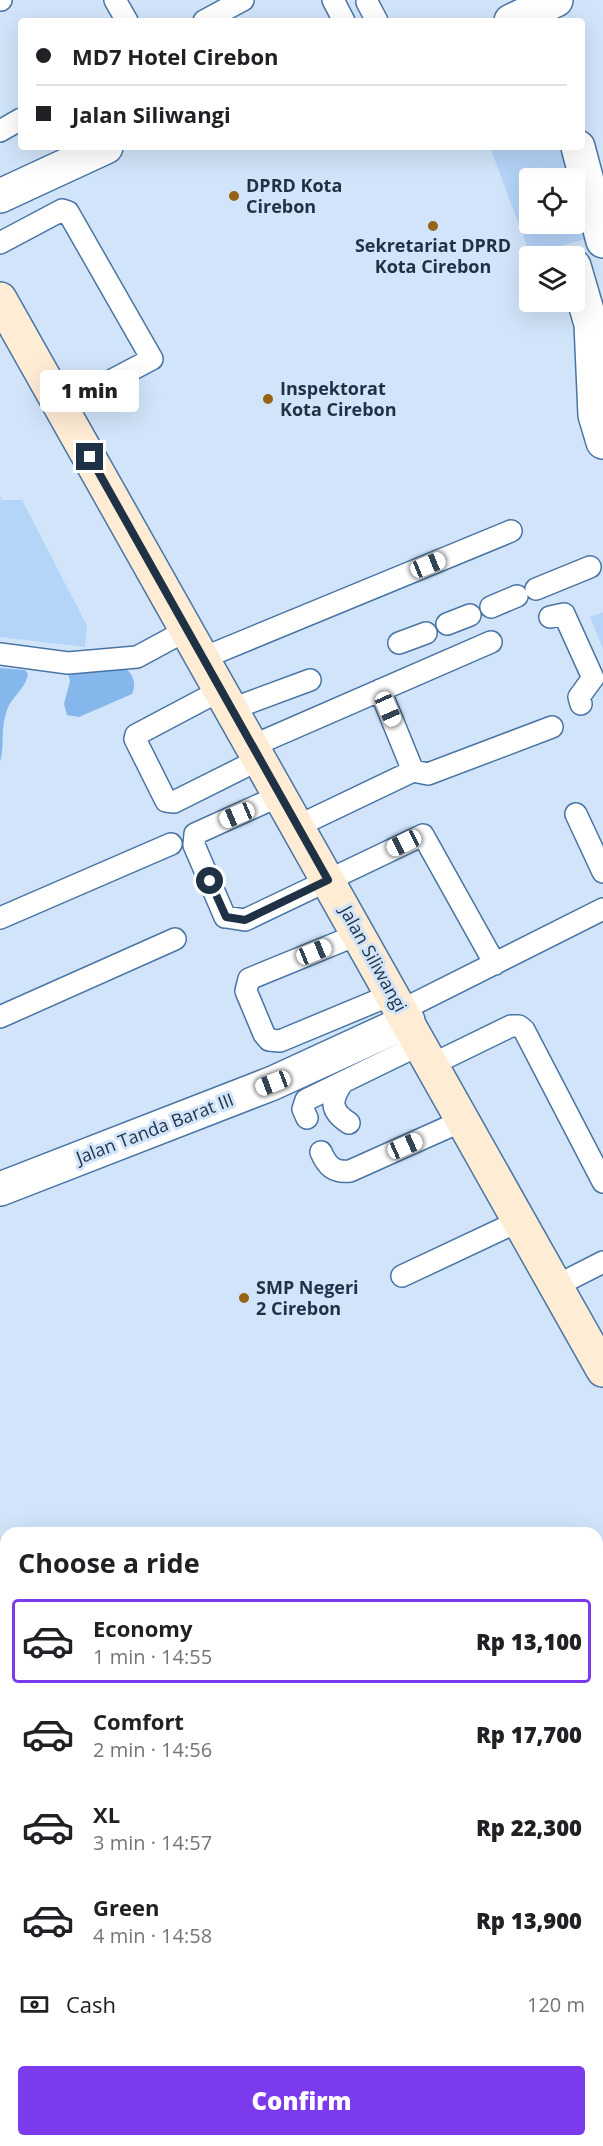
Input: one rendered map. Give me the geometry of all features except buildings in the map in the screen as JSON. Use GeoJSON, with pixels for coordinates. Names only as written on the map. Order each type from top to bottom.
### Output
{"type":"FeatureCollection","features":[{"type":"Feature","properties":{"kind":"main road","name":"Jalan Siliwangi"},"geometry":{"type":"LineString","coordinates":[[0,299],[603,1370]]}},
{"type":"Feature","properties":{"kind":"street"},"geometry":{"type":"LineString","coordinates":[[0,196],[100,150]]}},
{"type":"Feature","properties":{"kind":"street"},"geometry":{"type":"LineString","coordinates":[[579,150],[603,241],[585,246]]}},
{"type":"Feature","properties":{"kind":"street"},"geometry":{"type":"LineString","coordinates":[[585,304],[591,324],[595,415],[603,442]]}},
{"type":"Feature","properties":{"kind":"street","name":"Jalan Tanda Barat III"},"geometry":{"type":"LineString","coordinates":[[0,1189],[411,1027]]}},
{"type":"Feature","properties":{"kind":"lane"},"geometry":{"type":"LineString","coordinates":[[116,0],[125,18]]}},
{"type":"Feature","properties":{"kind":"lane"},"geometry":{"type":"LineString","coordinates":[[210,18],[243,0]]}},
{"type":"Feature","properties":{"kind":"lane"},"geometry":{"type":"LineString","coordinates":[[333,0],[342,18]]}},
{"type":"Feature","properties":{"kind":"lane"},"geometry":{"type":"LineString","coordinates":[[0,131],[18,121]]}},
{"type":"Feature","properties":{"kind":"lane"},"geometry":{"type":"LineString","coordinates":[[0,243],[62,210],[68,212],[152,359],[61,407]]}},
{"type":"Feature","properties":{"kind":"lane"},"geometry":{"type":"LineString","coordinates":[[0,654],[68,663],[137,657],[195,644],[511,531]]}},
{"type":"Feature","properties":{"kind":"lane"},"geometry":{"type":"LineString","coordinates":[[491,607],[590,567]]}},
{"type":"Feature","properties":{"kind":"lane"},"geometry":{"type":"LineString","coordinates":[[550,616],[564,614],[592,678],[579,697],[580,704]]}},
{"type":"Feature","properties":{"kind":"lane"},"geometry":{"type":"LineString","coordinates":[[447,624],[471,615]]}},
{"type":"Feature","properties":{"kind":"lane"},"geometry":{"type":"LineString","coordinates":[[399,644],[426,633]]}},
{"type":"Feature","properties":{"kind":"lane"},"geometry":{"type":"LineString","coordinates":[[310,680],[227,700],[136,735],[135,739],[166,801],[174,802],[256,752],[380,690],[490,642]]}},
{"type":"Feature","properties":{"kind":"lane"},"geometry":{"type":"LineString","coordinates":[[380,690],[413,771]]}},
{"type":"Feature","properties":{"kind":"lane"},"geometry":{"type":"LineString","coordinates":[[298,826],[413,771],[428,774],[552,727]]}},
{"type":"Feature","properties":{"kind":"lane"},"geometry":{"type":"LineString","coordinates":[[281,795],[201,830],[193,840],[225,917],[245,920],[420,836],[426,836],[495,964]]}},
{"type":"Feature","properties":{"kind":"lane"},"geometry":{"type":"LineString","coordinates":[[576,814],[603,872]]}},
{"type":"Feature","properties":{"kind":"lane"},"geometry":{"type":"LineString","coordinates":[[0,918],[171,843]]}},
{"type":"Feature","properties":{"kind":"lane"},"geometry":{"type":"LineString","coordinates":[[307,1118],[303,1110],[306,1100],[343,1082],[495,964],[603,909]]}},
{"type":"Feature","properties":{"kind":"lane"},"geometry":{"type":"LineString","coordinates":[[359,933],[249,979],[246,991],[264,1034],[269,1040],[280,1041],[411,1027],[519,1026],[524,1030],[603,1182]]}},
{"type":"Feature","properties":{"kind":"lane"},"geometry":{"type":"LineString","coordinates":[[0,1017],[175,939]]}},
{"type":"Feature","properties":{"kind":"lane"},"geometry":{"type":"LineString","coordinates":[[343,1082],[332,1103],[334,1111],[349,1123]]}},
{"type":"Feature","properties":{"kind":"lane"},"geometry":{"type":"LineString","coordinates":[[321,1152],[327,1164],[342,1172],[381,1147],[464,1120]]}},
{"type":"Feature","properties":{"kind":"lane"},"geometry":{"type":"LineString","coordinates":[[402,1276],[519,1221]]}},
{"type":"Feature","properties":{"kind":"lane"},"geometry":{"type":"LineString","coordinates":[[556,1286],[603,1262]]}},
{"type":"Feature","properties":{"kind":"shaded area"},"geometry":{"type":"Polygon","coordinates":[[[491,150],[569,150],[574,168],[519,168],[519,225],[491,150]]]}},
{"type":"Feature","properties":{"kind":"shaded area"},"geometry":{"type":"Polygon","coordinates":[[[585,208],[593,237],[560,246],[527,246],[523,234],[585,234],[585,208]]]}},
{"type":"Feature","properties":{"kind":"shaded area"},"geometry":{"type":"Polygon","coordinates":[[[0,496],[2,500],[22,500],[87,626],[85,647],[0,637],[0,496]]]}},
{"type":"Feature","properties":{"kind":"shaded area"},"geometry":{"type":"Polygon","coordinates":[[[603,612],[603,649],[590,617],[603,612]]]}},
{"type":"Feature","properties":{"kind":"shaded area"},"geometry":{"type":"Polygon","coordinates":[[[120,665],[127,670],[134,681],[132,694],[79,717],[67,715],[64,704],[70,681],[68,673],[120,665]]]}},
{"type":"Feature","properties":{"kind":"shaded area"},"geometry":{"type":"Polygon","coordinates":[[[0,668],[25,670],[28,674],[7,710],[0,762],[0,668]]]}},
{"type":"Feature","properties":{"kind":"place","name":"DPRD Kota Cirebon"},"geometry":{"type":"Point","coordinates":[234,196]}},
{"type":"Feature","properties":{"kind":"place","name":"Sekretariat DPRD Kota Cirebon"},"geometry":{"type":"Point","coordinates":[433,226]}},
{"type":"Feature","properties":{"kind":"place","name":"Inspektorat Kota Cirebon"},"geometry":{"type":"Point","coordinates":[268,399]}},
{"type":"Feature","properties":{"kind":"place","name":"SMP Negeri 2 Cirebon"},"geometry":{"type":"Point","coordinates":[244,1298]}},
{"type":"Feature","properties":{"kind":"route"},"geometry":{"type":"LineString","coordinates":[[90,457],[328,880],[245,920],[226,917],[210,881]]}}]}
